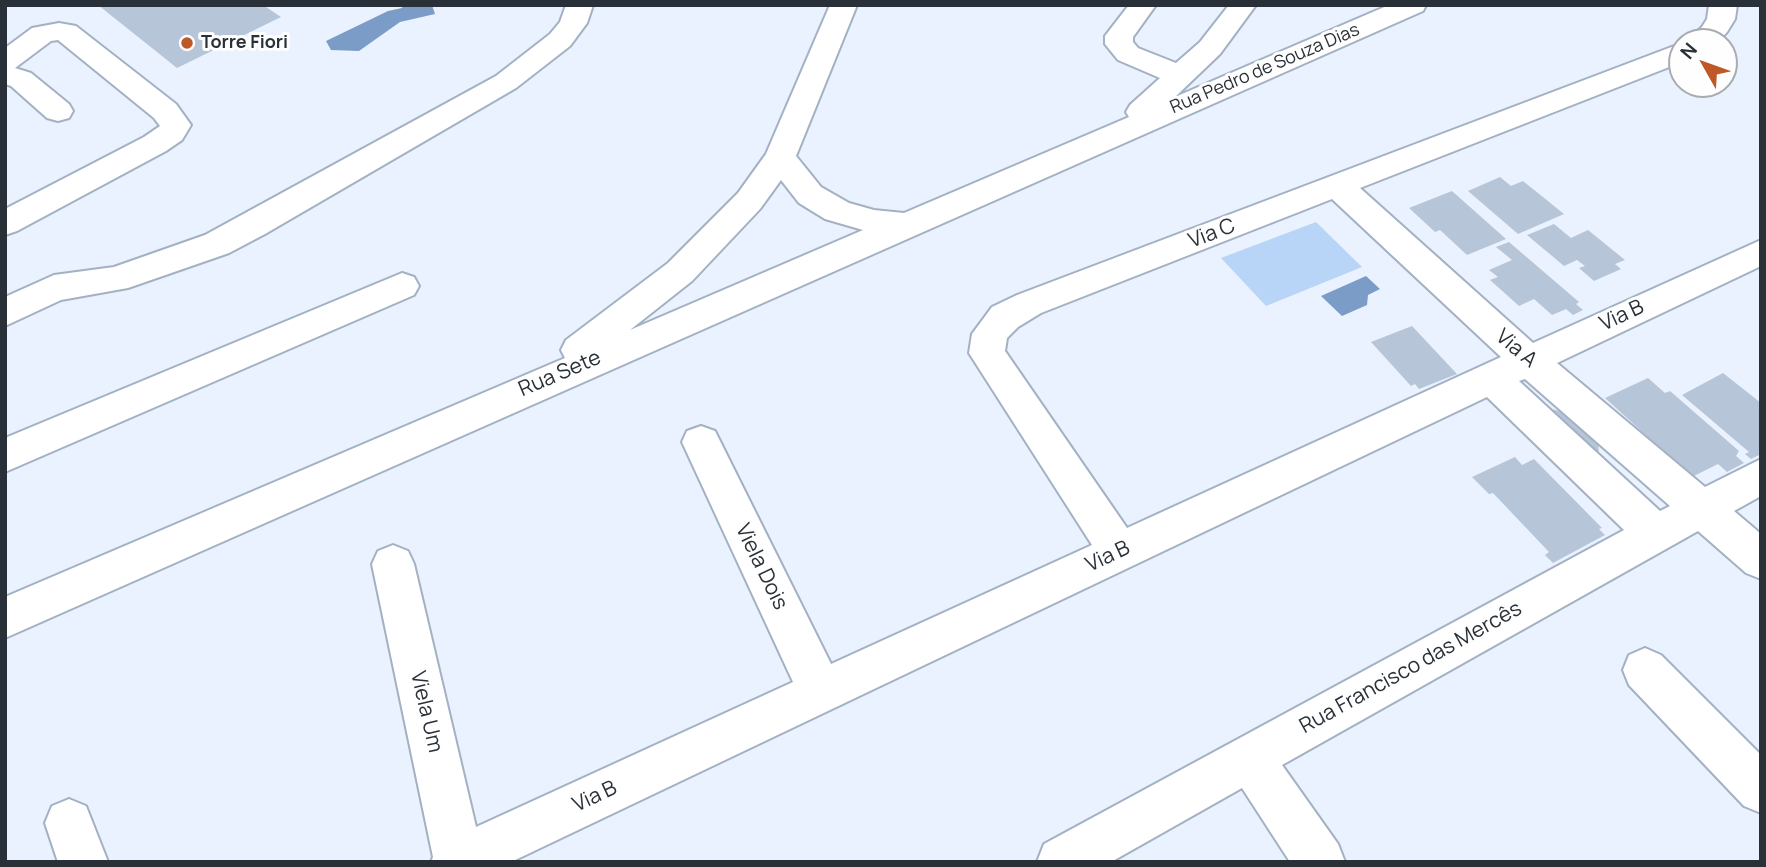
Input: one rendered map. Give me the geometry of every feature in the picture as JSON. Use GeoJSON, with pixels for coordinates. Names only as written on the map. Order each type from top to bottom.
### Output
{"type":"FeatureCollection","features":[{"type":"Feature","properties":{"kind":"street"},"geometry":{"type":"LineString","coordinates":[[5,313],[54,288],[116,279],[217,244],[253,226],[506,82],[560,40],[573,23],[580,5]]}},
{"type":"Feature","properties":{"kind":"street"},"geometry":{"type":"LineString","coordinates":[[527,389],[680,272],[749,201],[780,157],[844,5]]}},
{"type":"Feature","properties":{"kind":"street"},"geometry":{"type":"LineString","coordinates":[[1143,5],[1119,36],[1119,44],[1128,54],[1181,76]]}},
{"type":"Feature","properties":{"kind":"street"},"geometry":{"type":"LineString","coordinates":[[1116,133],[1210,48],[1243,5]]}},
{"type":"Feature","properties":{"kind":"street","name":"Rua Pedro de Souza Dias"},"geometry":{"type":"LineString","coordinates":[[1116,133],[1413,5]]}},
{"type":"Feature","properties":{"kind":"street"},"geometry":{"type":"LineString","coordinates":[[1715,28],[1721,19],[1723,5]]}},
{"type":"Feature","properties":{"kind":"street"},"geometry":{"type":"LineString","coordinates":[[5,62],[42,34],[59,30],[66,32],[165,111],[176,125],[171,133],[155,144],[5,223]]}},
{"type":"Feature","properties":{"kind":"street","name":"Via C"},"geometry":{"type":"LineString","coordinates":[[1119,551],[987,353],[990,334],[1005,317],[1030,304],[1668,57]]}},
{"type":"Feature","properties":{"kind":"street"},"geometry":{"type":"LineString","coordinates":[[5,75],[21,79],[58,111]]}},
{"type":"Feature","properties":{"kind":"street","name":"Rua Sete"},"geometry":{"type":"LineString","coordinates":[[5,618],[1116,133]]}},
{"type":"Feature","properties":{"kind":"street"},"geometry":{"type":"LineString","coordinates":[[780,157],[810,195],[837,211],[874,222],[908,225]]}},
{"type":"Feature","properties":{"kind":"street","name":"Via A"},"geometry":{"type":"LineString","coordinates":[[1337,186],[1492,328],[1699,510],[1761,560]]}},
{"type":"Feature","properties":{"kind":"street","name":"Via B"},"geometry":{"type":"LineString","coordinates":[[458,861],[1761,252]]}},
{"type":"Feature","properties":{"kind":"street"},"geometry":{"type":"LineString","coordinates":[[5,456],[402,286]]}},
{"type":"Feature","properties":{"kind":"street"},"geometry":{"type":"LineString","coordinates":[[1490,377],[1655,533]]}},
{"type":"Feature","properties":{"kind":"street","name":"Viela Dois"},"geometry":{"type":"LineString","coordinates":[[701,442],[821,693]]}},
{"type":"Feature","properties":{"kind":"street","name":"Rua Francisco das Mercês"},"geometry":{"type":"LineString","coordinates":[[1062,862],[1761,475]]}},
{"type":"Feature","properties":{"kind":"street","name":"Viela Um"},"geometry":{"type":"LineString","coordinates":[[393,564],[458,861]]}},
{"type":"Feature","properties":{"kind":"street"},"geometry":{"type":"LineString","coordinates":[[1645,670],[1761,789]]}},
{"type":"Feature","properties":{"kind":"street"},"geometry":{"type":"LineString","coordinates":[[1249,758],[1320,862]]}},
{"type":"Feature","properties":{"kind":"shaded area"},"geometry":{"type":"Polygon","coordinates":[[[403,5],[432,5],[435,14],[400,22],[359,51],[331,50],[326,41],[388,11],[402,8],[403,5]]]}},
{"type":"Feature","properties":{"kind":"shaded area"},"geometry":{"type":"Polygon","coordinates":[[[1316,222],[1362,267],[1266,306],[1221,258],[1316,222]]]}},
{"type":"Feature","properties":{"kind":"shaded area"},"geometry":{"type":"Polygon","coordinates":[[[1366,276],[1380,289],[1368,295],[1367,305],[1342,316],[1321,296],[1366,276]]]}},
{"type":"Feature","properties":{"kind":"building","name":"Torre Fiori"},"geometry":{"type":"Polygon","coordinates":[[[98,5],[263,5],[281,17],[177,68],[98,5]]]}},
{"type":"Feature","properties":{"kind":"building"},"geometry":{"type":"Polygon","coordinates":[[[1500,177],[1511,186],[1523,181],[1564,214],[1518,234],[1468,191],[1500,177]]]}},
{"type":"Feature","properties":{"kind":"building"},"geometry":{"type":"Polygon","coordinates":[[[1452,191],[1506,239],[1467,255],[1440,230],[1435,232],[1409,208],[1452,191]]]}},
{"type":"Feature","properties":{"kind":"building"},"geometry":{"type":"Polygon","coordinates":[[[1554,224],[1571,238],[1588,230],[1625,260],[1615,264],[1621,269],[1594,281],[1579,268],[1585,266],[1577,260],[1564,266],[1527,235],[1554,224]]]}},
{"type":"Feature","properties":{"kind":"building"},"geometry":{"type":"Polygon","coordinates":[[[1509,242],[1579,302],[1576,304],[1583,310],[1573,315],[1566,309],[1552,315],[1534,299],[1519,306],[1490,280],[1498,277],[1489,270],[1512,260],[1496,247],[1509,242]]]}},
{"type":"Feature","properties":{"kind":"building"},"geometry":{"type":"Polygon","coordinates":[[[1412,326],[1457,374],[1419,389],[1415,384],[1411,386],[1371,342],[1412,326]]]}},
{"type":"Feature","properties":{"kind":"building"},"geometry":{"type":"Polygon","coordinates":[[[1723,373],[1761,403],[1761,454],[1751,459],[1745,454],[1749,452],[1682,395],[1723,373]]]}},
{"type":"Feature","properties":{"kind":"building"},"geometry":{"type":"Polygon","coordinates":[[[1648,378],[1665,393],[1670,391],[1739,451],[1736,456],[1744,463],[1727,472],[1718,464],[1692,477],[1605,398],[1648,378]]]}},
{"type":"Feature","properties":{"kind":"building"},"geometry":{"type":"Polygon","coordinates":[[[1548,408],[1574,415],[1575,424],[1585,427],[1585,433],[1598,437],[1599,456],[1548,408]]]}},
{"type":"Feature","properties":{"kind":"building"},"geometry":{"type":"Polygon","coordinates":[[[1515,457],[1522,465],[1534,459],[1602,528],[1599,529],[1605,535],[1553,563],[1545,555],[1549,552],[1493,493],[1489,494],[1472,477],[1515,457]]]}},
{"type":"Feature","properties":{"kind":"place","name":"Torre Fiori"},"geometry":{"type":"Point","coordinates":[187,43]}}]}
